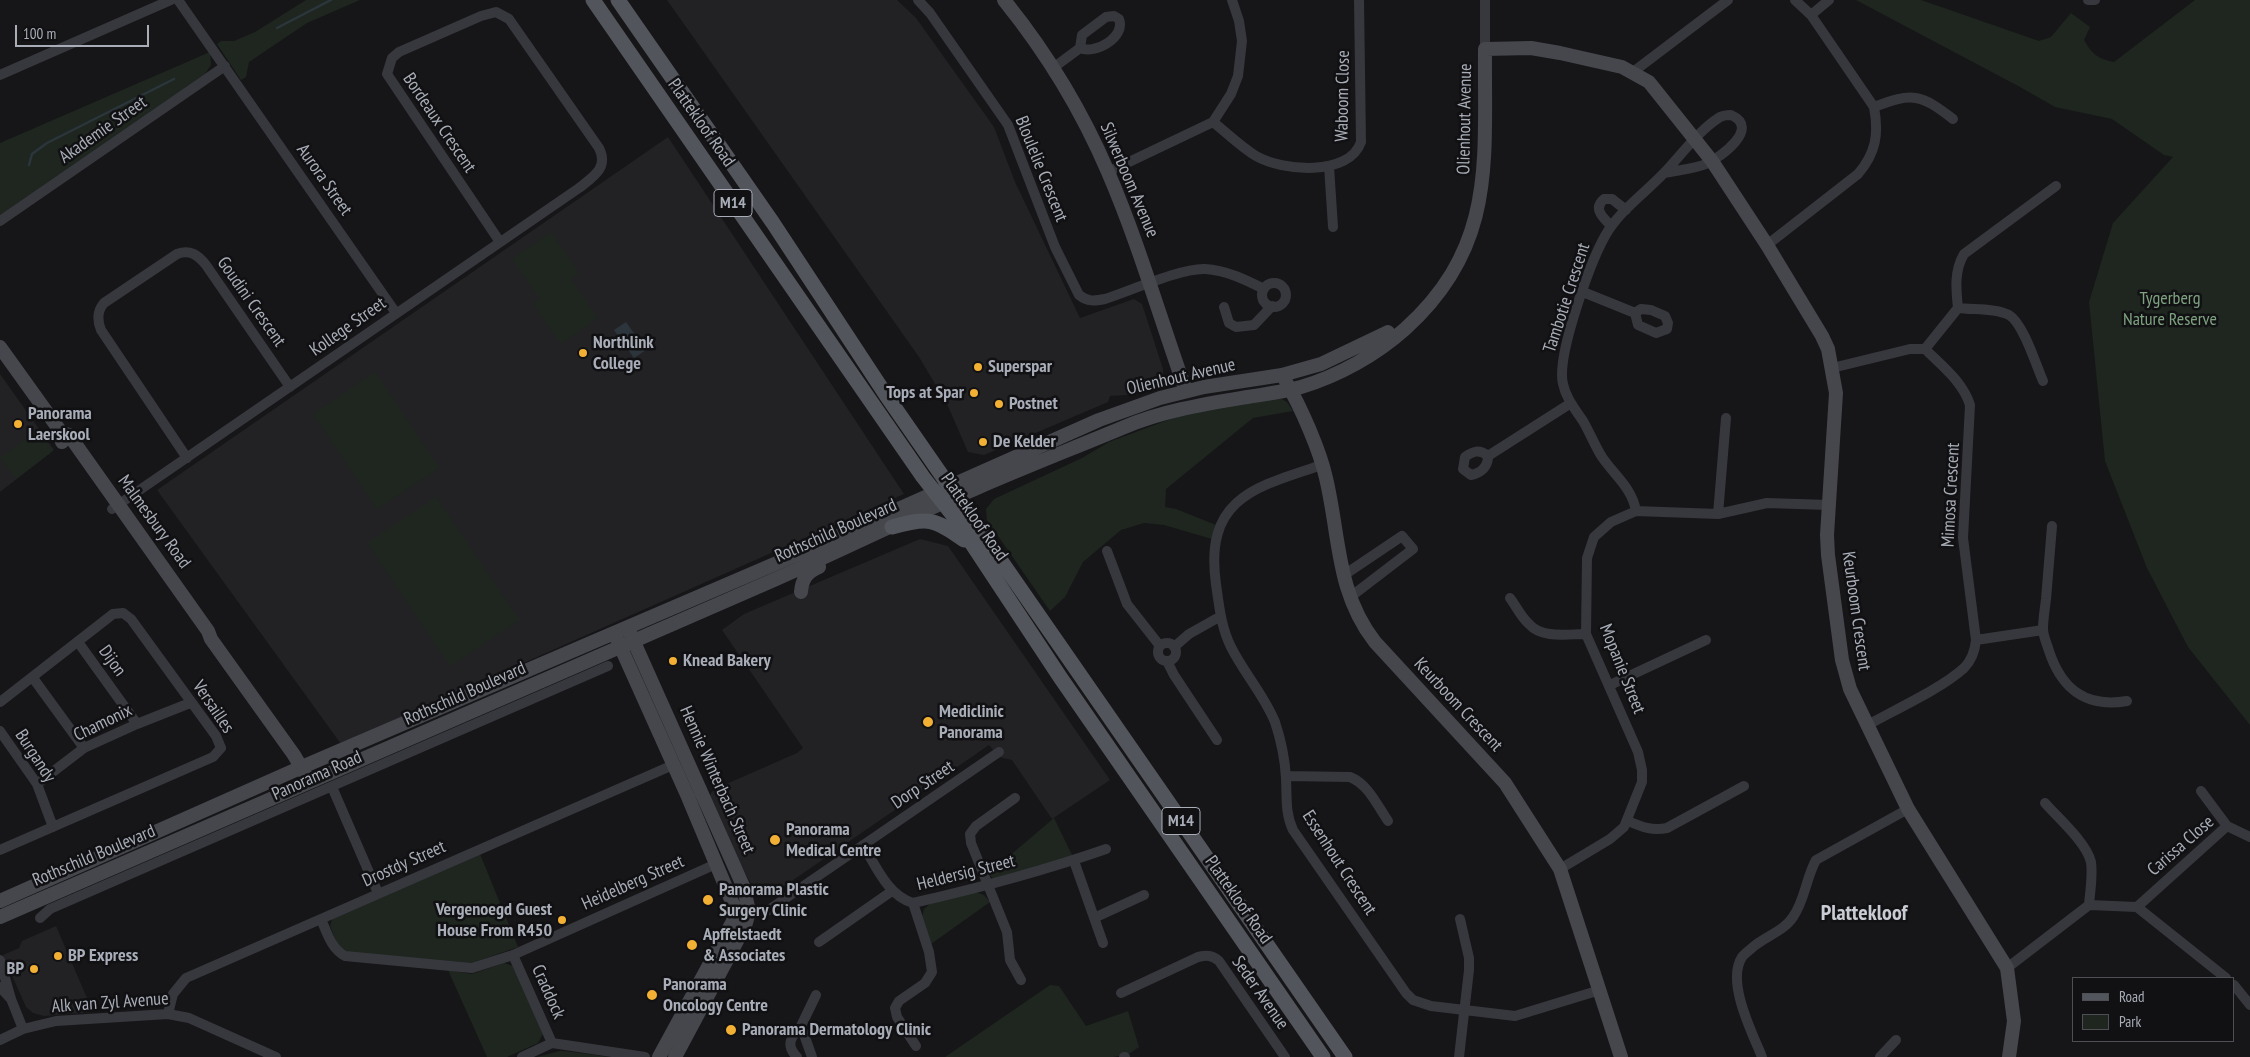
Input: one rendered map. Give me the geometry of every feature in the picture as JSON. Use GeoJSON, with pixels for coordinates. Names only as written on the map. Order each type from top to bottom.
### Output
{"type":"FeatureCollection","features":[{"type":"Feature","properties":{"kind":"main road","name":"Plattekloof Road"},"geometry":{"type":"LineString","coordinates":[[593,0],[1345,1057]]}},
{"type":"Feature","properties":{"kind":"main road","name":"Plattekloof Road"},"geometry":{"type":"LineString","coordinates":[[618,0],[772,223],[886,395],[946,494],[974,547],[1060,677],[1323,1057]]}},
{"type":"Feature","properties":{"kind":"main road"},"geometry":{"type":"LineString","coordinates":[[892,527],[917,521],[934,522],[944,526],[974,547]]}},
{"type":"Feature","properties":{"kind":"street"},"geometry":{"type":"LineString","coordinates":[[0,75],[170,0]]}},
{"type":"Feature","properties":{"kind":"street","name":"Aurora Street"},"geometry":{"type":"LineString","coordinates":[[178,0],[396,313]]}},
{"type":"Feature","properties":{"kind":"street","name":"Bloulelie Crescent"},"geometry":{"type":"LineString","coordinates":[[918,0],[930,13],[1008,125],[1055,247],[1079,295],[1093,302],[1179,274],[1205,269],[1235,276],[1264,289]]}},
{"type":"Feature","properties":{"kind":"street","name":"Silwerboom Avenue"},"geometry":{"type":"LineString","coordinates":[[1004,0],[1053,68],[1084,121],[1108,172],[1150,284],[1186,391]]}},
{"type":"Feature","properties":{"kind":"street"},"geometry":{"type":"LineString","coordinates":[[1108,172],[1213,122],[1230,94],[1238,76],[1241,59],[1242,41],[1239,21],[1232,0]]}},
{"type":"Feature","properties":{"kind":"street","name":"Waboom Close"},"geometry":{"type":"LineString","coordinates":[[1213,122],[1255,155],[1269,162],[1303,168],[1329,166],[1352,158],[1358,151],[1361,142],[1360,0]]}},
{"type":"Feature","properties":{"kind":"street","name":"Olienhout Avenue"},"geometry":{"type":"LineString","coordinates":[[946,494],[1127,425],[1164,414],[1245,397],[1290,390],[1328,377],[1357,362],[1402,331],[1430,304],[1458,264],[1470,238],[1477,215],[1484,159],[1484,0]]}},
{"type":"Feature","properties":{"kind":"street"},"geometry":{"type":"LineString","coordinates":[[1632,72],[1728,0]]}},
{"type":"Feature","properties":{"kind":"street"},"geometry":{"type":"LineString","coordinates":[[1767,246],[1858,174],[1869,161],[1876,136],[1877,120],[1874,107],[1811,14],[1795,0]]}},
{"type":"Feature","properties":{"kind":"street"},"geometry":{"type":"LineString","coordinates":[[1811,14],[1829,0]]}},
{"type":"Feature","properties":{"kind":"street"},"geometry":{"type":"LineString","coordinates":[[2088,0],[2095,0]]}},
{"type":"Feature","properties":{"kind":"street","name":"Bordeaux Crescent"},"geometry":{"type":"LineString","coordinates":[[500,242],[389,80],[388,68],[394,55],[481,16],[496,12],[506,16],[599,148],[602,160],[600,170],[596,175]]}},
{"type":"Feature","properties":{"kind":"street","name":"Keurboom Crescent"},"geometry":{"type":"LineString","coordinates":[[1485,49],[1515,47],[1545,50],[1610,64],[1632,72],[1653,87],[1712,161],[1822,336],[1832,368],[1836,402],[1828,555],[1842,660],[1850,689],[1866,726],[1908,809],[2007,968],[2014,1021],[2009,1057]]}},
{"type":"Feature","properties":{"kind":"street"},"geometry":{"type":"LineString","coordinates":[[1053,68],[1080,48]]}},
{"type":"Feature","properties":{"kind":"street","name":"Akademie Street"},"geometry":{"type":"LineString","coordinates":[[0,221],[225,66]]}},
{"type":"Feature","properties":{"kind":"street"},"geometry":{"type":"LineString","coordinates":[[1874,107],[1909,96],[1934,104],[1953,119]]}},
{"type":"Feature","properties":{"kind":"street"},"geometry":{"type":"LineString","coordinates":[[1664,173],[1712,161],[1740,136],[1742,126],[1740,121],[1731,115],[1725,115],[1694,139]]}},
{"type":"Feature","properties":{"kind":"street","name":"Tambotie Crescent"},"geometry":{"type":"LineString","coordinates":[[1636,511],[1634,499],[1629,490],[1602,456],[1570,403],[1563,385],[1561,371],[1567,343],[1583,292],[1599,249],[1611,226],[1664,173],[1694,139]]}},
{"type":"Feature","properties":{"kind":"street"},"geometry":{"type":"LineString","coordinates":[[1329,166],[1333,227]]}},
{"type":"Feature","properties":{"kind":"street","name":"Kollege Street"},"geometry":{"type":"LineString","coordinates":[[115,507],[596,175]]}},
{"type":"Feature","properties":{"kind":"street"},"geometry":{"type":"LineString","coordinates":[[1832,368],[1910,349],[1925,349],[1958,308],[1956,292],[1958,264],[1964,254],[2056,186]]}},
{"type":"Feature","properties":{"kind":"street"},"geometry":{"type":"LineString","coordinates":[[1611,226],[1600,213],[1598,205],[1600,202],[1604,199],[1612,199],[1626,210]]}},
{"type":"Feature","properties":{"kind":"street","name":"Goudini Crescent"},"geometry":{"type":"LineString","coordinates":[[187,458],[101,330],[98,316],[100,308],[104,303],[177,254],[189,252],[196,254],[206,265],[290,387]]}},
{"type":"Feature","properties":{"kind":"street"},"geometry":{"type":"LineString","coordinates":[[1224,307],[1229,324],[1236,327],[1254,325],[1272,306],[1283,302],[1285,291],[1281,285],[1273,283],[1264,289],[1264,300],[1272,306]]}},
{"type":"Feature","properties":{"kind":"street"},"geometry":{"type":"LineString","coordinates":[[1583,292],[1635,313]]}},
{"type":"Feature","properties":{"kind":"street"},"geometry":{"type":"LineString","coordinates":[[1958,308],[2000,312],[2010,316],[2017,322],[2043,381]]}},
{"type":"Feature","properties":{"kind":"street","name":"Olienhout Avenue"},"geometry":{"type":"LineString","coordinates":[[946,494],[1098,420],[1186,391],[1282,375],[1321,364],[1381,337],[1421,312]]}},
{"type":"Feature","properties":{"kind":"street","name":"Malmesbury Road"},"geometry":{"type":"LineString","coordinates":[[0,346],[61,432],[69,435],[115,507],[208,630],[211,639],[302,767],[309,782]]}},
{"type":"Feature","properties":{"kind":"street","name":"Mimosa Crescent"},"geometry":{"type":"LineString","coordinates":[[1866,726],[1945,681],[1964,668],[1975,650],[1976,640],[1963,538],[1970,405],[1967,395],[1960,384],[1925,349]]}},
{"type":"Feature","properties":{"kind":"street"},"geometry":{"type":"LineString","coordinates":[[1174,354],[1190,378],[1196,381],[1229,383]]}},
{"type":"Feature","properties":{"kind":"street"},"geometry":{"type":"LineString","coordinates":[[1160,398],[1169,390],[1174,378],[1174,354]]}},
{"type":"Feature","properties":{"kind":"street","name":"Keurboom Crescent"},"geometry":{"type":"LineString","coordinates":[[1282,375],[1322,464],[1349,598],[1362,626],[1505,783],[1560,869],[1621,1057]]}},
{"type":"Feature","properties":{"kind":"street"},"geometry":{"type":"LineString","coordinates":[[1164,414],[1178,404],[1186,391],[1203,397],[1245,397]]}},
{"type":"Feature","properties":{"kind":"street"},"geometry":{"type":"LineString","coordinates":[[1488,456],[1570,403]]}},
{"type":"Feature","properties":{"kind":"street"},"geometry":{"type":"LineString","coordinates":[[1718,514],[1726,418]]}},
{"type":"Feature","properties":{"kind":"street","name":"Essenhout Crescent"},"geometry":{"type":"LineString","coordinates":[[1322,464],[1253,490],[1243,496],[1226,515],[1217,535],[1214,556],[1221,616],[1231,647],[1260,694],[1275,724],[1281,743],[1286,776],[1287,809],[1293,830],[1406,993],[1421,1004],[1515,1016],[1600,990]]}},
{"type":"Feature","properties":{"kind":"street","name":"Rothschild Boulevard"},"geometry":{"type":"LineString","coordinates":[[0,917],[860,542],[892,527],[946,494]]}},
{"type":"Feature","properties":{"kind":"street","name":"Rothschild Boulevard"},"geometry":{"type":"LineString","coordinates":[[0,901],[302,767],[620,630],[946,494]]}},
{"type":"Feature","properties":{"kind":"street","name":"Mopanie Street"},"geometry":{"type":"LineString","coordinates":[[1560,869],[1618,834],[1628,821],[1640,787],[1642,770],[1638,752],[1586,634],[1587,558],[1589,546],[1594,537],[1602,529],[1623,515],[1636,511],[1718,514],[1767,503],[1830,505]]}},
{"type":"Feature","properties":{"kind":"street"},"geometry":{"type":"LineString","coordinates":[[2052,526],[2043,630],[2053,661],[2071,688],[2094,702],[2109,704],[2127,701]]}},
{"type":"Feature","properties":{"kind":"street"},"geometry":{"type":"LineString","coordinates":[[1344,575],[1402,536],[1413,548],[1349,598]]}},
{"type":"Feature","properties":{"kind":"street"},"geometry":{"type":"LineString","coordinates":[[801,592],[806,574],[845,554],[860,542]]}},
{"type":"Feature","properties":{"kind":"street"},"geometry":{"type":"LineString","coordinates":[[1107,551],[1126,604],[1160,646]]}},
{"type":"Feature","properties":{"kind":"street"},"geometry":{"type":"LineString","coordinates":[[1510,598],[1529,624],[1538,631],[1548,634],[1586,634]]}},
{"type":"Feature","properties":{"kind":"street","name":"Versailles"},"geometry":{"type":"LineString","coordinates":[[0,702],[113,614],[124,613],[131,619],[219,741],[221,748],[217,754],[0,850]]}},
{"type":"Feature","properties":{"kind":"street"},"geometry":{"type":"LineString","coordinates":[[1174,648],[1189,634],[1221,616]]}},
{"type":"Feature","properties":{"kind":"street","name":"Hennie Winterbach Street"},"geometry":{"type":"LineString","coordinates":[[620,630],[634,640],[744,888],[742,910]]}},
{"type":"Feature","properties":{"kind":"street","name":"Hennie Winterbach Street"},"geometry":{"type":"LineString","coordinates":[[620,630],[621,646],[716,864],[742,910]]}},
{"type":"Feature","properties":{"kind":"street"},"geometry":{"type":"LineString","coordinates":[[1976,640],[2043,630]]}},
{"type":"Feature","properties":{"kind":"street"},"geometry":{"type":"LineString","coordinates":[[1610,685],[1706,640]]}},
{"type":"Feature","properties":{"kind":"street","name":"Dijon"},"geometry":{"type":"LineString","coordinates":[[78,642],[137,724]]}},
{"type":"Feature","properties":{"kind":"street"},"geometry":{"type":"LineString","coordinates":[[1167,661],[1174,656],[1174,648],[1170,644],[1165,643],[1160,646],[1158,654],[1160,658],[1167,661],[1174,675],[1217,740]]}},
{"type":"Feature","properties":{"kind":"street","name":"Panorama Road"},"geometry":{"type":"LineString","coordinates":[[40,918],[50,909],[608,666]]}},
{"type":"Feature","properties":{"kind":"street"},"geometry":{"type":"LineString","coordinates":[[33,678],[84,748]]}},
{"type":"Feature","properties":{"kind":"street","name":"Chamonix"},"geometry":{"type":"LineString","coordinates":[[37,784],[84,748],[190,703]]}},
{"type":"Feature","properties":{"kind":"street","name":"Burgandy"},"geometry":{"type":"LineString","coordinates":[[0,731],[37,784],[53,827]]}},
{"type":"Feature","properties":{"kind":"street","name":"Dorp Street"},"geometry":{"type":"LineString","coordinates":[[742,910],[767,911],[1000,752]]}},
{"type":"Feature","properties":{"kind":"street","name":"Drostdy Street"},"geometry":{"type":"LineString","coordinates":[[168,1014],[174,994],[186,978],[673,765]]}},
{"type":"Feature","properties":{"kind":"street"},"geometry":{"type":"LineString","coordinates":[[1286,776],[1350,777],[1358,780],[1365,786],[1388,820]]}},
{"type":"Feature","properties":{"kind":"street"},"geometry":{"type":"LineString","coordinates":[[1628,821],[1644,828],[1656,830],[1667,828],[1744,786]]}},
{"type":"Feature","properties":{"kind":"street"},"geometry":{"type":"LineString","coordinates":[[332,787],[378,893]]}},
{"type":"Feature","properties":{"kind":"street"},"geometry":{"type":"LineString","coordinates":[[2201,791],[2226,826]]}},
{"type":"Feature","properties":{"kind":"street"},"geometry":{"type":"LineString","coordinates":[[1015,798],[976,826],[970,834],[971,843],[987,886],[1008,932],[1010,960],[1021,980]]}},
{"type":"Feature","properties":{"kind":"street"},"geometry":{"type":"LineString","coordinates":[[2045,803],[2078,839],[2090,860],[2092,871],[2089,905]]}},
{"type":"Feature","properties":{"kind":"street"},"geometry":{"type":"LineString","coordinates":[[1762,1057],[1738,987],[1737,975],[1742,957],[1763,940],[1785,926],[1792,918],[1798,910],[1816,860],[1908,809]]}},
{"type":"Feature","properties":{"kind":"street","name":"Carissa Close"},"geometry":{"type":"LineString","coordinates":[[2137,907],[2226,826],[2250,838]]}},
{"type":"Feature","properties":{"kind":"street","name":"Heldersig Street"},"geometry":{"type":"LineString","coordinates":[[863,845],[892,891],[903,900],[913,903],[987,886],[1074,861],[1106,849]]}},
{"type":"Feature","properties":{"kind":"street"},"geometry":{"type":"LineString","coordinates":[[1074,861],[1103,943]]}},
{"type":"Feature","properties":{"kind":"street","name":"Heidelberg Street"},"geometry":{"type":"LineString","coordinates":[[321,920],[337,952],[345,956],[472,968],[513,955],[716,864]]}},
{"type":"Feature","properties":{"kind":"street"},"geometry":{"type":"LineString","coordinates":[[819,942],[892,891]]}},
{"type":"Feature","properties":{"kind":"street"},"geometry":{"type":"LineString","coordinates":[[1094,918],[1144,895]]}},
{"type":"Feature","properties":{"kind":"street"},"geometry":{"type":"LineString","coordinates":[[913,903],[929,952],[932,972],[925,983],[899,1001],[895,1008],[896,1017],[916,1046]]}},
{"type":"Feature","properties":{"kind":"street"},"geometry":{"type":"LineString","coordinates":[[2007,968],[2089,905],[2137,907],[2225,977]]}},
{"type":"Feature","properties":{"kind":"street"},"geometry":{"type":"LineString","coordinates":[[659,1057],[733,921],[742,910]]}},
{"type":"Feature","properties":{"kind":"street"},"geometry":{"type":"LineString","coordinates":[[676,1057],[741,935],[742,910]]}},
{"type":"Feature","properties":{"kind":"street"},"geometry":{"type":"LineString","coordinates":[[1459,1057],[1469,958],[1460,919]]}},
{"type":"Feature","properties":{"kind":"street","name":"Craddock"},"geometry":{"type":"LineString","coordinates":[[513,955],[552,1043]]}},
{"type":"Feature","properties":{"kind":"street","name":"Seder Avenue"},"geometry":{"type":"LineString","coordinates":[[1121,994],[1198,958],[1206,955],[1214,956],[1285,1057]]}},
{"type":"Feature","properties":{"kind":"street"},"geometry":{"type":"LineString","coordinates":[[0,960],[11,999],[23,1029]]}},
{"type":"Feature","properties":{"kind":"street"},"geometry":{"type":"LineString","coordinates":[[2235,986],[2250,1005]]}},
{"type":"Feature","properties":{"kind":"street"},"geometry":{"type":"LineString","coordinates":[[0,987],[11,999]]}},
{"type":"Feature","properties":{"kind":"street"},"geometry":{"type":"LineString","coordinates":[[798,1057],[790,1048],[791,1036],[801,1026],[816,995]]}},
{"type":"Feature","properties":{"kind":"street","name":"Alk van Zyl Avenue"},"geometry":{"type":"LineString","coordinates":[[0,1040],[23,1029],[56,1021],[168,1014],[189,1018],[276,1057]]}},
{"type":"Feature","properties":{"kind":"street"},"geometry":{"type":"LineString","coordinates":[[801,1026],[812,1057]]}},
{"type":"Feature","properties":{"kind":"street"},"geometry":{"type":"LineString","coordinates":[[1880,1057],[1896,1040]]}},
{"type":"Feature","properties":{"kind":"street"},"geometry":{"type":"LineString","coordinates":[[522,1057],[552,1043],[645,1057]]}},
{"type":"Feature","properties":{"kind":"street"},"geometry":{"type":"LineString","coordinates":[[250,1057],[254,1047]]}},
{"type":"Feature","properties":{"kind":"shaded area"},"geometry":{"type":"Polygon","coordinates":[[[667,0],[897,0],[916,18],[994,127],[1015,182],[1080,318],[1134,299],[1142,304],[1163,369],[1163,383],[1126,395],[1110,396],[1108,402],[984,455],[968,452],[947,404],[919,357],[667,0]]]}},
{"type":"Feature","properties":{"kind":"shaded area","name":"Northlink College"},"geometry":{"type":"Polygon","coordinates":[[[668,137],[904,494],[341,744],[157,490],[668,137]]]}},
{"type":"Feature","properties":{"kind":"shaded area"},"geometry":{"type":"Polygon","coordinates":[[[626,322],[646,350],[634,358],[614,330],[626,322]]]}},
{"type":"Feature","properties":{"kind":"shaded area","name":"Panorama Laerskool"},"geometry":{"type":"Polygon","coordinates":[[[0,374],[54,450],[0,492],[0,374]]]}},
{"type":"Feature","properties":{"kind":"shaded area","name":"Mediclinic Panorama"},"geometry":{"type":"Polygon","coordinates":[[[920,539],[948,546],[1110,780],[1052,819],[1012,760],[999,757],[989,745],[770,896],[755,891],[724,834],[709,798],[715,789],[797,753],[803,748],[722,630],[744,614],[920,539]]]}},
{"type":"Feature","properties":{"kind":"shaded area"},"geometry":{"type":"Polygon","coordinates":[[[56,926],[93,1012],[44,1016],[33,1013],[26,1007],[3,955],[19,948],[22,941],[56,926]]]}},
{"type":"Feature","properties":{"kind":"green space"},"geometry":{"type":"Polygon","coordinates":[[[306,0],[360,0],[307,23],[249,62],[246,77],[241,80],[217,44],[221,41],[234,41],[255,32],[306,0]]]}},
{"type":"Feature","properties":{"kind":"green space","name":"Tygerberg Nature Reserve"},"geometry":{"type":"Polygon","coordinates":[[[1856,0],[1921,0],[2039,41],[2051,37],[2071,13],[2090,27],[2084,40],[2090,49],[2100,57],[2114,62],[2195,0],[2250,0],[2250,725],[2188,647],[2147,568],[2105,461],[2089,302],[2113,223],[2173,157],[2164,155],[2112,119],[2055,107],[1856,0]]]}},
{"type":"Feature","properties":{"kind":"green space"},"geometry":{"type":"Polygon","coordinates":[[[210,52],[211,65],[205,74],[0,215],[0,143],[210,52]]]}},
{"type":"Feature","properties":{"kind":"green space"},"geometry":{"type":"Polygon","coordinates":[[[551,232],[579,273],[571,279],[598,318],[561,344],[533,304],[540,299],[512,259],[551,232]]]}},
{"type":"Feature","properties":{"kind":"green space"},"geometry":{"type":"Polygon","coordinates":[[[375,372],[439,468],[377,509],[313,414],[375,372]]]}},
{"type":"Feature","properties":{"kind":"green space"},"geometry":{"type":"Polygon","coordinates":[[[1280,398],[1287,402],[1293,411],[1253,418],[1166,489],[1165,507],[1176,509],[1216,525],[1212,539],[1164,525],[1144,523],[1121,530],[1083,562],[1065,597],[1050,611],[987,520],[986,509],[994,499],[1082,458],[1109,442],[1193,412],[1280,398]]]}},
{"type":"Feature","properties":{"kind":"green space"},"geometry":{"type":"Polygon","coordinates":[[[37,430],[53,451],[16,479],[0,458],[37,430]]]}},
{"type":"Feature","properties":{"kind":"green space"},"geometry":{"type":"Polygon","coordinates":[[[436,497],[519,620],[450,666],[367,543],[436,497]]]}},
{"type":"Feature","properties":{"kind":"green space"},"geometry":{"type":"Polygon","coordinates":[[[1054,818],[1073,857],[994,879],[988,874],[1054,818]]]}},
{"type":"Feature","properties":{"kind":"green space"},"geometry":{"type":"Polygon","coordinates":[[[480,854],[518,947],[472,963],[346,952],[339,948],[330,926],[332,919],[480,854]]]}},
{"type":"Feature","properties":{"kind":"green space"},"geometry":{"type":"Polygon","coordinates":[[[976,892],[984,895],[990,902],[931,944],[922,917],[924,909],[930,904],[976,892]]]}},
{"type":"Feature","properties":{"kind":"green space"},"geometry":{"type":"Polygon","coordinates":[[[504,963],[513,966],[543,1034],[538,1043],[507,1057],[487,1057],[448,970],[472,974],[504,963]]]}},
{"type":"Feature","properties":{"kind":"green space"},"geometry":{"type":"Polygon","coordinates":[[[1050,985],[1059,986],[1086,1026],[1128,1011],[1139,1047],[1129,1054],[1113,1057],[945,1057],[1050,985]]]}},
{"type":"Feature","properties":{"kind":"green space"},"geometry":{"type":"Polygon","coordinates":[[[565,1051],[610,1057],[537,1057],[565,1051]]]}},
{"type":"Feature","properties":{"kind":"waterway"},"geometry":{"type":"LineString","coordinates":[[277,28],[331,0]]}},
{"type":"Feature","properties":{"kind":"waterway"},"geometry":{"type":"LineString","coordinates":[[29,165],[32,154],[47,143],[174,79]]}},
{"type":"Feature","properties":{"kind":"place","name":"Northlink College"},"geometry":{"type":"Point","coordinates":[583,353]}},
{"type":"Feature","properties":{"kind":"place","name":"Superspar"},"geometry":{"type":"Point","coordinates":[978,367]}},
{"type":"Feature","properties":{"kind":"place","name":"Tops at Spar"},"geometry":{"type":"Point","coordinates":[974,393]}},
{"type":"Feature","properties":{"kind":"place","name":"Postnet"},"geometry":{"type":"Point","coordinates":[999,404]}},
{"type":"Feature","properties":{"kind":"place","name":"Panorama Laerskool"},"geometry":{"type":"Point","coordinates":[18,424]}},
{"type":"Feature","properties":{"kind":"place","name":"De Kelder"},"geometry":{"type":"Point","coordinates":[983,442]}},
{"type":"Feature","properties":{"kind":"place","name":"Knead Bakery"},"geometry":{"type":"Point","coordinates":[673,661]}},
{"type":"Feature","properties":{"kind":"place","name":"Mediclinic Panorama"},"geometry":{"type":"Point","coordinates":[928,722]}},
{"type":"Feature","properties":{"kind":"place","name":"Panorama Medical Centre"},"geometry":{"type":"Point","coordinates":[775,840]}},
{"type":"Feature","properties":{"kind":"place","name":"Panorama Plastic Surgery Clinic"},"geometry":{"type":"Point","coordinates":[708,900]}},
{"type":"Feature","properties":{"kind":"place","name":"Vergenoegd Guest House From R450"},"geometry":{"type":"Point","coordinates":[562,920]}},
{"type":"Feature","properties":{"kind":"place","name":"Apffelstaedt & Associates"},"geometry":{"type":"Point","coordinates":[692,945]}},
{"type":"Feature","properties":{"kind":"place","name":"BP Express"},"geometry":{"type":"Point","coordinates":[58,956]}},
{"type":"Feature","properties":{"kind":"place","name":"BP"},"geometry":{"type":"Point","coordinates":[34,969]}},
{"type":"Feature","properties":{"kind":"place","name":"Panorama Oncology Centre"},"geometry":{"type":"Point","coordinates":[652,995]}},
{"type":"Feature","properties":{"kind":"place","name":"Panorama Dermatology Clinic"},"geometry":{"type":"Point","coordinates":[731,1030]}},
{"type":"Feature","properties":{"kind":"district","name":"Plattekloof"},"geometry":{"type":"Point","coordinates":[1864,914]}}]}
